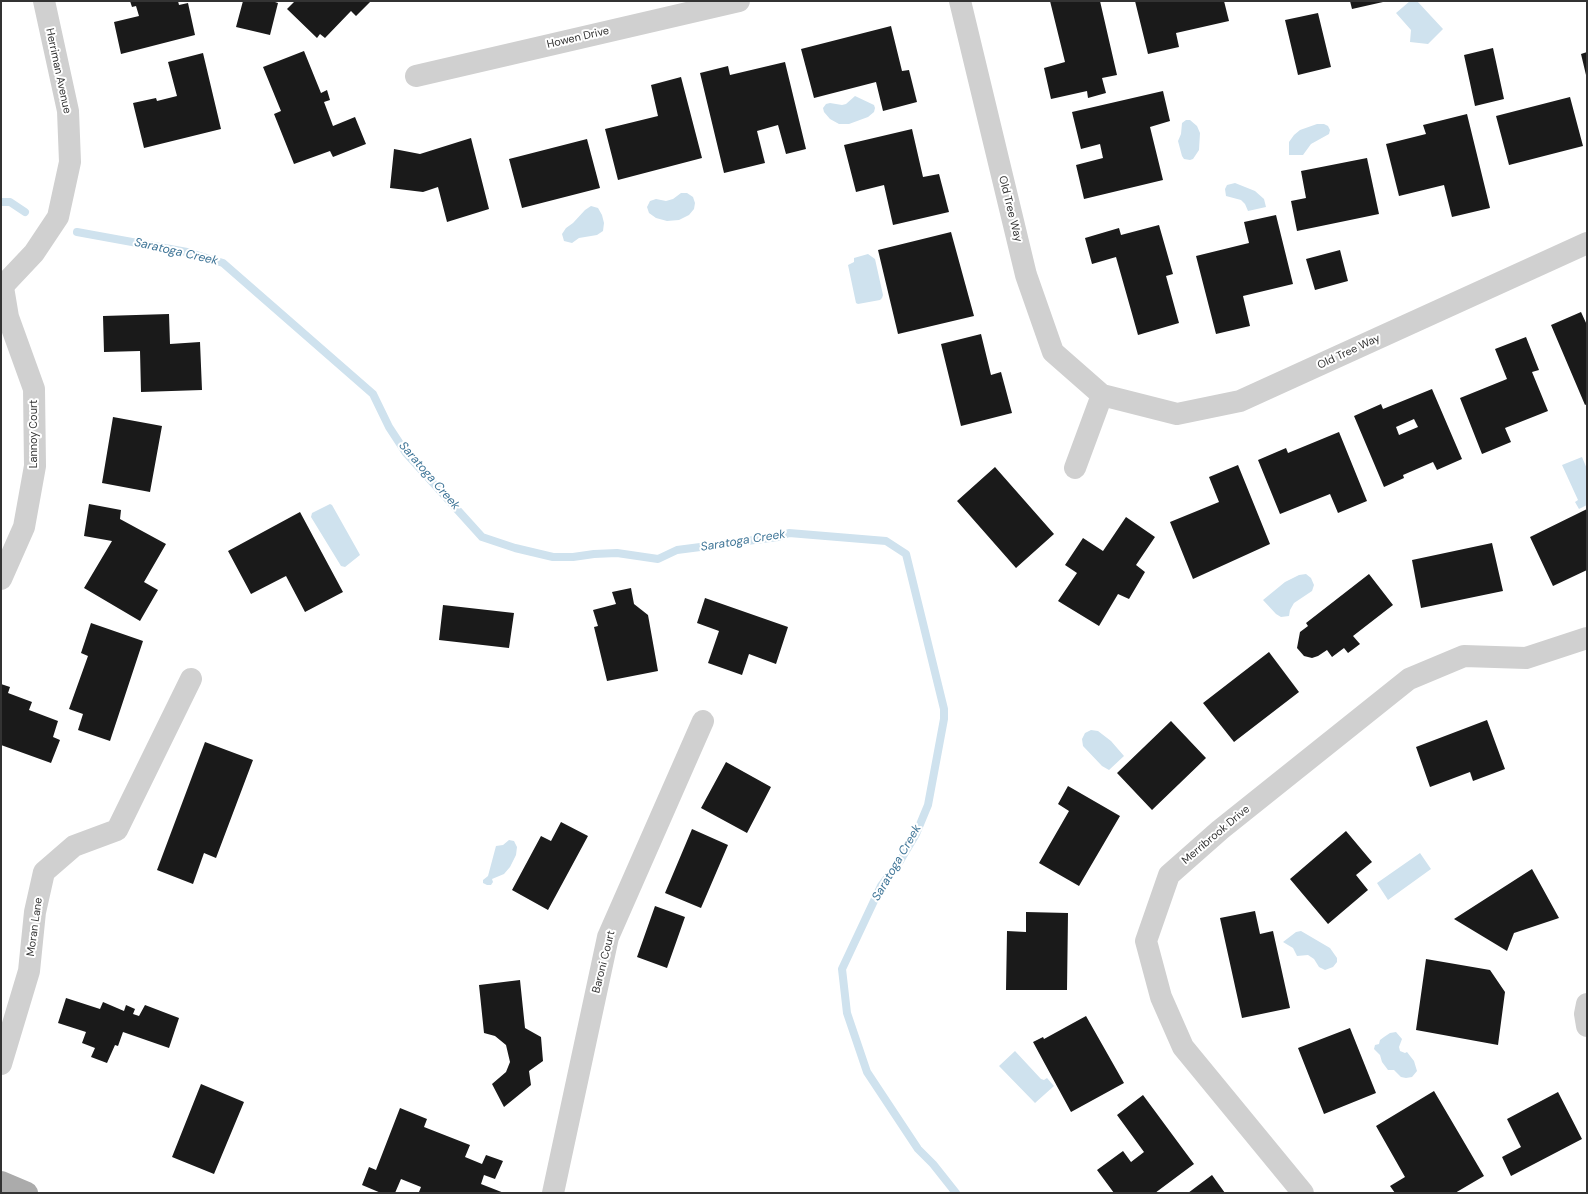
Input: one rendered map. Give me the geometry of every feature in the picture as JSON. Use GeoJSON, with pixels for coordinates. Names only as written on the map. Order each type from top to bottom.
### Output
{"type":"FeatureCollection","features":[{"type":"Feature","properties":{"kind":"main road"},"geometry":{"type":"LineString","coordinates":[[1,1182],[27,1193]]}},
{"type":"Feature","properties":{"kind":"street","name":"Herriman Avenue"},"geometry":{"type":"LineString","coordinates":[[2,288],[34,253],[58,217],[70,162],[68,111],[44,1]]}},
{"type":"Feature","properties":{"kind":"street","name":"Howen Drive"},"geometry":{"type":"LineString","coordinates":[[416,76],[739,1]]}},
{"type":"Feature","properties":{"kind":"street","name":"Old Tree Way"},"geometry":{"type":"LineString","coordinates":[[960,1],[1026,276],[1053,352],[1102,395],[1177,414],[1240,401],[1587,243]]}},
{"type":"Feature","properties":{"kind":"street","name":"Lannoy Court"},"geometry":{"type":"LineString","coordinates":[[1,579],[24,527],[35,466],[34,389],[8,317],[2,288]]}},
{"type":"Feature","properties":{"kind":"street"},"geometry":{"type":"LineString","coordinates":[[1075,468],[1102,395]]}},
{"type":"Feature","properties":{"kind":"street","name":"Merribrook Drive"},"geometry":{"type":"LineString","coordinates":[[1303,1193],[1183,1047],[1161,996],[1146,941],[1169,875],[1220,830],[1409,680],[1464,656],[1526,658],[1587,638]]}},
{"type":"Feature","properties":{"kind":"street","name":"Moran Lane"},"geometry":{"type":"LineString","coordinates":[[1,1064],[29,971],[35,912],[44,872],[74,846],[117,830],[191,679]]}},
{"type":"Feature","properties":{"kind":"street","name":"Baroni Court"},"geometry":{"type":"LineString","coordinates":[[553,1193],[608,937],[703,721]]}},
{"type":"Feature","properties":{"kind":"street"},"geometry":{"type":"LineString","coordinates":[[1587,1004],[1585,1014],[1587,1026]]}},
{"type":"Feature","properties":{"kind":"water"},"geometry":{"type":"Polygon","coordinates":[[[1410,1],[1417,1],[1443,29],[1428,44],[1410,42],[1411,30],[1396,13],[1410,1]]]}},
{"type":"Feature","properties":{"kind":"water"},"geometry":{"type":"Polygon","coordinates":[[[855,96],[874,105],[874,112],[868,117],[849,124],[839,124],[830,119],[824,112],[823,108],[826,104],[846,104],[855,96]]]}},
{"type":"Feature","properties":{"kind":"water"},"geometry":{"type":"Polygon","coordinates":[[[1186,120],[1190,120],[1197,126],[1200,133],[1199,150],[1193,159],[1190,160],[1184,159],[1182,156],[1178,141],[1181,134],[1182,123],[1186,120]]]}},
{"type":"Feature","properties":{"kind":"water"},"geometry":{"type":"Polygon","coordinates":[[[1317,124],[1324,124],[1328,126],[1330,130],[1329,134],[1311,144],[1303,155],[1289,155],[1289,142],[1294,135],[1300,130],[1317,124]]]}},
{"type":"Feature","properties":{"kind":"water"},"geometry":{"type":"Polygon","coordinates":[[[1235,183],[1255,191],[1264,199],[1266,207],[1248,211],[1245,204],[1241,200],[1226,196],[1225,189],[1227,185],[1235,183]]]}},
{"type":"Feature","properties":{"kind":"water"},"geometry":{"type":"Polygon","coordinates":[[[681,193],[687,193],[693,197],[695,203],[694,209],[689,215],[679,220],[667,221],[656,218],[649,213],[647,207],[650,201],[656,199],[666,201],[673,199],[681,193]]]}},
{"type":"Feature","properties":{"kind":"water"},"geometry":{"type":"Polygon","coordinates":[[[591,206],[598,208],[602,215],[604,223],[603,231],[597,235],[579,238],[572,243],[564,241],[562,234],[566,228],[591,206]]]}},
{"type":"Feature","properties":{"kind":"water"},"geometry":{"type":"Polygon","coordinates":[[[868,254],[875,259],[883,295],[880,300],[858,304],[856,303],[848,265],[854,262],[854,258],[868,254]]]}},
{"type":"Feature","properties":{"kind":"water"},"geometry":{"type":"Polygon","coordinates":[[[1582,457],[1587,469],[1587,505],[1579,509],[1575,502],[1578,500],[1562,465],[1582,457]]]}},
{"type":"Feature","properties":{"kind":"water"},"geometry":{"type":"Polygon","coordinates":[[[330,504],[332,505],[360,555],[345,567],[341,566],[311,517],[312,513],[330,504]]]}},
{"type":"Feature","properties":{"kind":"water"},"geometry":{"type":"Polygon","coordinates":[[[1306,574],[1311,578],[1314,585],[1312,591],[1294,603],[1290,610],[1289,616],[1281,617],[1276,614],[1263,600],[1285,582],[1299,575],[1306,574]]]}},
{"type":"Feature","properties":{"kind":"water"},"geometry":{"type":"Polygon","coordinates":[[[1091,730],[1098,731],[1111,741],[1124,756],[1109,770],[1102,766],[1083,746],[1082,739],[1085,733],[1091,730]]]}},
{"type":"Feature","properties":{"kind":"water"},"geometry":{"type":"Polygon","coordinates":[[[509,840],[514,841],[517,847],[516,855],[510,867],[504,874],[492,879],[493,882],[491,885],[483,883],[483,880],[488,876],[496,846],[503,845],[509,840]]]}},
{"type":"Feature","properties":{"kind":"water"},"geometry":{"type":"Polygon","coordinates":[[[1420,853],[1431,869],[1388,900],[1377,883],[1420,853]]]}},
{"type":"Feature","properties":{"kind":"water"},"geometry":{"type":"Polygon","coordinates":[[[1301,931],[1330,948],[1337,958],[1337,962],[1333,967],[1325,970],[1319,967],[1314,959],[1308,955],[1297,956],[1293,948],[1283,942],[1296,932],[1301,931]]]}},
{"type":"Feature","properties":{"kind":"water"},"geometry":{"type":"Polygon","coordinates":[[[1396,1032],[1402,1039],[1399,1047],[1400,1051],[1405,1053],[1407,1052],[1414,1061],[1417,1071],[1412,1077],[1401,1077],[1394,1070],[1388,1070],[1382,1062],[1380,1055],[1374,1049],[1375,1045],[1379,1044],[1380,1040],[1390,1033],[1396,1032]]]}},
{"type":"Feature","properties":{"kind":"water"},"geometry":{"type":"Polygon","coordinates":[[[1015,1051],[1041,1079],[1044,1080],[1047,1078],[1054,1086],[1035,1103],[999,1066],[1015,1051]]]}},
{"type":"Feature","properties":{"kind":"building"},"geometry":{"type":"Polygon","coordinates":[[[130,1],[178,1],[179,5],[188,3],[195,35],[121,54],[114,22],[139,16],[136,6],[132,7],[130,1]]]}},
{"type":"Feature","properties":{"kind":"building"},"geometry":{"type":"Polygon","coordinates":[[[243,1],[272,1],[278,3],[270,35],[236,27],[243,1]]]}},
{"type":"Feature","properties":{"kind":"building"},"geometry":{"type":"Polygon","coordinates":[[[295,1],[371,1],[356,16],[351,11],[325,38],[320,34],[317,38],[287,9],[295,1]]]}},
{"type":"Feature","properties":{"kind":"building"},"geometry":{"type":"Polygon","coordinates":[[[1050,1],[1100,1],[1117,75],[1102,78],[1106,93],[1088,98],[1087,91],[1051,99],[1044,68],[1065,62],[1050,1]]]}},
{"type":"Feature","properties":{"kind":"building"},"geometry":{"type":"Polygon","coordinates":[[[1135,1],[1224,1],[1229,21],[1176,33],[1179,47],[1148,54],[1135,1]]]}},
{"type":"Feature","properties":{"kind":"building"},"geometry":{"type":"Polygon","coordinates":[[[1350,1],[1382,1],[1383,2],[1352,9],[1350,1]]]}},
{"type":"Feature","properties":{"kind":"building"},"geometry":{"type":"Polygon","coordinates":[[[1318,13],[1331,67],[1298,75],[1285,20],[1318,13]]]}},
{"type":"Feature","properties":{"kind":"building"},"geometry":{"type":"Polygon","coordinates":[[[891,26],[902,71],[909,70],[917,102],[883,111],[876,82],[814,98],[801,49],[891,26]]]}},
{"type":"Feature","properties":{"kind":"building"},"geometry":{"type":"Polygon","coordinates":[[[1493,48],[1504,99],[1475,106],[1464,55],[1493,48]]]}},
{"type":"Feature","properties":{"kind":"building"},"geometry":{"type":"Polygon","coordinates":[[[304,51],[321,93],[327,90],[330,100],[324,102],[333,126],[355,117],[366,144],[333,157],[330,151],[294,164],[274,114],[281,111],[263,67],[304,51]]]}},
{"type":"Feature","properties":{"kind":"building"},"geometry":{"type":"Polygon","coordinates":[[[1587,52],[1587,75],[1586,75],[1581,54],[1587,52]]]}},
{"type":"Feature","properties":{"kind":"building"},"geometry":{"type":"Polygon","coordinates":[[[203,53],[221,129],[144,148],[133,103],[156,98],[157,101],[177,96],[168,62],[203,53]]]}},
{"type":"Feature","properties":{"kind":"building"},"geometry":{"type":"Polygon","coordinates":[[[785,62],[806,149],[786,154],[778,125],[757,131],[765,163],[724,173],[700,73],[728,66],[730,75],[785,62]]]}},
{"type":"Feature","properties":{"kind":"building"},"geometry":{"type":"Polygon","coordinates":[[[681,77],[702,158],[618,180],[605,129],[658,116],[651,85],[681,77]]]}},
{"type":"Feature","properties":{"kind":"building"},"geometry":{"type":"Polygon","coordinates":[[[1163,91],[1170,121],[1150,127],[1163,180],[1084,199],[1076,165],[1103,158],[1100,144],[1081,149],[1072,112],[1163,91]]]}},
{"type":"Feature","properties":{"kind":"building"},"geometry":{"type":"Polygon","coordinates":[[[1570,97],[1583,146],[1509,165],[1496,116],[1570,97]]]}},
{"type":"Feature","properties":{"kind":"building"},"geometry":{"type":"Polygon","coordinates":[[[1467,114],[1490,208],[1452,217],[1444,185],[1399,196],[1386,144],[1426,134],[1423,125],[1467,114]]]}},
{"type":"Feature","properties":{"kind":"building"},"geometry":{"type":"Polygon","coordinates":[[[912,129],[923,177],[939,174],[949,212],[893,225],[884,185],[856,192],[844,145],[912,129]]]}},
{"type":"Feature","properties":{"kind":"building"},"geometry":{"type":"Polygon","coordinates":[[[471,138],[489,209],[447,222],[438,187],[423,192],[390,188],[394,149],[420,154],[471,138]]]}},
{"type":"Feature","properties":{"kind":"building"},"geometry":{"type":"Polygon","coordinates":[[[587,139],[600,188],[522,208],[509,159],[587,139]]]}},
{"type":"Feature","properties":{"kind":"building"},"geometry":{"type":"Polygon","coordinates":[[[1367,158],[1379,214],[1297,231],[1291,201],[1306,198],[1301,171],[1367,158]]]}},
{"type":"Feature","properties":{"kind":"building"},"geometry":{"type":"Polygon","coordinates":[[[1276,215],[1293,284],[1243,296],[1250,326],[1216,334],[1196,256],[1249,243],[1244,222],[1276,215]]]}},
{"type":"Feature","properties":{"kind":"building"},"geometry":{"type":"Polygon","coordinates":[[[1159,225],[1173,274],[1166,276],[1179,323],[1138,335],[1116,257],[1092,264],[1085,238],[1119,228],[1121,235],[1159,225]]]}},
{"type":"Feature","properties":{"kind":"building"},"geometry":{"type":"Polygon","coordinates":[[[951,232],[974,316],[898,334],[878,250],[951,232]]]}},
{"type":"Feature","properties":{"kind":"building"},"geometry":{"type":"Polygon","coordinates":[[[1340,250],[1348,281],[1315,290],[1306,259],[1340,250]]]}},
{"type":"Feature","properties":{"kind":"building"},"geometry":{"type":"Polygon","coordinates":[[[1581,312],[1587,325],[1587,404],[1585,405],[1551,325],[1581,312]]]}},
{"type":"Feature","properties":{"kind":"building"},"geometry":{"type":"Polygon","coordinates":[[[169,314],[170,344],[200,342],[202,390],[141,392],[140,351],[104,352],[103,316],[169,314]]]}},
{"type":"Feature","properties":{"kind":"building"},"geometry":{"type":"Polygon","coordinates":[[[981,334],[991,375],[1001,372],[1012,413],[961,426],[941,344],[981,334]]]}},
{"type":"Feature","properties":{"kind":"building"},"geometry":{"type":"Polygon","coordinates":[[[1526,337],[1539,370],[1532,372],[1548,411],[1505,428],[1511,442],[1482,454],[1460,398],[1507,379],[1495,349],[1526,337]]]}},
{"type":"Feature","properties":{"kind":"building"},"geometry":{"type":"Polygon","coordinates":[[[1432,389],[1462,459],[1437,470],[1433,462],[1403,475],[1404,478],[1384,487],[1354,416],[1381,404],[1383,409],[1432,389]],[[1414,419],[1396,427],[1399,435],[1418,427],[1414,419]]]}},
{"type":"Feature","properties":{"kind":"building"},"geometry":{"type":"Polygon","coordinates":[[[113,417],[162,426],[150,492],[102,483],[113,417]]]}},
{"type":"Feature","properties":{"kind":"building"},"geometry":{"type":"Polygon","coordinates":[[[1339,432],[1367,501],[1338,513],[1330,494],[1280,514],[1258,460],[1286,448],[1288,453],[1339,432]]]}},
{"type":"Feature","properties":{"kind":"building"},"geometry":{"type":"Polygon","coordinates":[[[1238,465],[1270,544],[1193,579],[1170,522],[1219,502],[1209,477],[1238,465]]]}},
{"type":"Feature","properties":{"kind":"building"},"geometry":{"type":"Polygon","coordinates":[[[995,467],[1054,534],[1016,568],[957,501],[995,467]]]}},
{"type":"Feature","properties":{"kind":"building"},"geometry":{"type":"Polygon","coordinates":[[[89,504],[121,510],[120,519],[166,544],[144,582],[158,590],[140,621],[84,588],[112,541],[84,536],[89,504]]]}},
{"type":"Feature","properties":{"kind":"building"},"geometry":{"type":"Polygon","coordinates":[[[1587,509],[1587,570],[1553,586],[1530,537],[1587,509]]]}},
{"type":"Feature","properties":{"kind":"building"},"geometry":{"type":"Polygon","coordinates":[[[300,512],[343,592],[305,612],[286,576],[251,594],[228,551],[300,512]]]}},
{"type":"Feature","properties":{"kind":"building"},"geometry":{"type":"Polygon","coordinates":[[[1126,517],[1155,537],[1136,565],[1145,572],[1129,599],[1118,594],[1099,626],[1058,601],[1077,573],[1065,565],[1083,538],[1103,551],[1126,517]]]}},
{"type":"Feature","properties":{"kind":"building"},"geometry":{"type":"Polygon","coordinates":[[[1492,543],[1503,591],[1421,608],[1412,560],[1492,543]]]}},
{"type":"Feature","properties":{"kind":"building"},"geometry":{"type":"Polygon","coordinates":[[[1369,574],[1393,605],[1353,636],[1360,644],[1348,653],[1344,648],[1332,657],[1327,650],[1312,658],[1304,656],[1297,648],[1300,632],[1308,626],[1306,623],[1369,574]]]}},
{"type":"Feature","properties":{"kind":"building"},"geometry":{"type":"Polygon","coordinates":[[[631,588],[634,604],[648,615],[658,671],[607,681],[594,627],[598,626],[593,610],[616,604],[612,592],[631,588]]]}},
{"type":"Feature","properties":{"kind":"building"},"geometry":{"type":"Polygon","coordinates":[[[705,598],[788,627],[776,664],[749,654],[742,675],[708,663],[719,631],[697,623],[705,598]]]}},
{"type":"Feature","properties":{"kind":"building"},"geometry":{"type":"Polygon","coordinates":[[[443,605],[514,613],[509,648],[439,640],[443,605]]]}},
{"type":"Feature","properties":{"kind":"building"},"geometry":{"type":"Polygon","coordinates":[[[91,623],[143,641],[110,741],[78,730],[83,714],[69,709],[88,656],[81,653],[91,623]]]}},
{"type":"Feature","properties":{"kind":"building"},"geometry":{"type":"Polygon","coordinates":[[[1269,652],[1299,692],[1234,742],[1203,703],[1269,652]]]}},
{"type":"Feature","properties":{"kind":"building"},"geometry":{"type":"Polygon","coordinates":[[[1,684],[10,687],[8,693],[32,702],[29,710],[58,721],[53,737],[60,740],[51,763],[1,745],[1,684]]]}},
{"type":"Feature","properties":{"kind":"building"},"geometry":{"type":"Polygon","coordinates":[[[1487,720],[1505,769],[1473,781],[1470,772],[1430,787],[1416,747],[1487,720]]]}},
{"type":"Feature","properties":{"kind":"building"},"geometry":{"type":"Polygon","coordinates":[[[1171,721],[1206,758],[1152,810],[1117,773],[1171,721]]]}},
{"type":"Feature","properties":{"kind":"building"},"geometry":{"type":"Polygon","coordinates":[[[205,742],[253,760],[216,858],[204,853],[193,884],[157,870],[205,742]]]}},
{"type":"Feature","properties":{"kind":"building"},"geometry":{"type":"Polygon","coordinates":[[[726,762],[771,787],[747,833],[701,808],[726,762]]]}},
{"type":"Feature","properties":{"kind":"building"},"geometry":{"type":"Polygon","coordinates":[[[1068,786],[1120,816],[1079,886],[1039,863],[1069,811],[1058,804],[1068,786]]]}},
{"type":"Feature","properties":{"kind":"building"},"geometry":{"type":"Polygon","coordinates":[[[561,822],[588,836],[548,910],[512,890],[541,836],[551,841],[561,822]]]}},
{"type":"Feature","properties":{"kind":"building"},"geometry":{"type":"Polygon","coordinates":[[[692,829],[728,845],[701,908],[665,893],[692,829]]]}},
{"type":"Feature","properties":{"kind":"building"},"geometry":{"type":"Polygon","coordinates":[[[1346,831],[1372,862],[1356,875],[1368,890],[1328,924],[1290,879],[1346,831]]]}},
{"type":"Feature","properties":{"kind":"building"},"geometry":{"type":"Polygon","coordinates":[[[1532,869],[1559,918],[1514,933],[1507,951],[1454,919],[1532,869]]]}},
{"type":"Feature","properties":{"kind":"building"},"geometry":{"type":"Polygon","coordinates":[[[655,906],[685,917],[667,968],[637,957],[655,906]]]}},
{"type":"Feature","properties":{"kind":"building"},"geometry":{"type":"Polygon","coordinates":[[[1255,911],[1260,934],[1273,931],[1290,1008],[1242,1018],[1220,918],[1255,911]]]}},
{"type":"Feature","properties":{"kind":"building"},"geometry":{"type":"Polygon","coordinates":[[[1026,912],[1068,913],[1067,990],[1006,990],[1007,931],[1026,932],[1026,912]]]}},
{"type":"Feature","properties":{"kind":"building"},"geometry":{"type":"Polygon","coordinates":[[[1426,959],[1490,970],[1505,992],[1498,1045],[1416,1030],[1426,959]]]}},
{"type":"Feature","properties":{"kind":"building"},"geometry":{"type":"Polygon","coordinates":[[[520,980],[525,1028],[541,1037],[543,1061],[529,1071],[531,1085],[504,1107],[492,1084],[506,1072],[510,1062],[506,1045],[495,1036],[484,1033],[479,985],[520,980]]]}},
{"type":"Feature","properties":{"kind":"building"},"geometry":{"type":"Polygon","coordinates":[[[66,998],[100,1009],[103,1002],[124,1011],[126,1005],[135,1009],[133,1014],[139,1016],[145,1005],[179,1018],[169,1048],[123,1032],[118,1046],[115,1045],[107,1063],[91,1057],[95,1048],[82,1043],[86,1032],[58,1023],[66,998]]]}},
{"type":"Feature","properties":{"kind":"building"},"geometry":{"type":"Polygon","coordinates":[[[1086,1016],[1124,1083],[1071,1112],[1033,1042],[1043,1037],[1044,1039],[1086,1016]]]}},
{"type":"Feature","properties":{"kind":"building"},"geometry":{"type":"Polygon","coordinates":[[[1350,1028],[1376,1093],[1324,1114],[1298,1048],[1350,1028]]]}},
{"type":"Feature","properties":{"kind":"building"},"geometry":{"type":"Polygon","coordinates":[[[201,1084],[244,1102],[214,1174],[172,1157],[201,1084]]]}},
{"type":"Feature","properties":{"kind":"building"},"geometry":{"type":"Polygon","coordinates":[[[1434,1091],[1484,1176],[1455,1193],[1395,1193],[1390,1186],[1405,1177],[1376,1126],[1434,1091]]]}},
{"type":"Feature","properties":{"kind":"building"},"geometry":{"type":"Polygon","coordinates":[[[1558,1092],[1582,1139],[1511,1176],[1502,1157],[1521,1147],[1507,1119],[1558,1092]]]}},
{"type":"Feature","properties":{"kind":"building"},"geometry":{"type":"Polygon","coordinates":[[[1143,1095],[1194,1164],[1155,1193],[1114,1193],[1097,1170],[1123,1151],[1131,1162],[1144,1152],[1117,1115],[1143,1095]]]}},
{"type":"Feature","properties":{"kind":"building"},"geometry":{"type":"Polygon","coordinates":[[[400,1108],[427,1119],[424,1127],[470,1145],[465,1157],[482,1164],[486,1155],[503,1161],[495,1179],[484,1175],[481,1184],[504,1193],[421,1193],[419,1192],[421,1187],[401,1179],[395,1193],[381,1193],[362,1185],[369,1167],[376,1170],[400,1108]]]}},
{"type":"Feature","properties":{"kind":"building"},"geometry":{"type":"Polygon","coordinates":[[[1212,1175],[1225,1193],[1188,1193],[1212,1175]]]}},
{"type":"Feature","properties":{"kind":"waterway","name":"Saratoga Creek"},"geometry":{"type":"LineString","coordinates":[[1,202],[10,202],[25,212]]}},
{"type":"Feature","properties":{"kind":"waterway","name":"Saratoga Creek"},"geometry":{"type":"LineString","coordinates":[[77,232],[187,252],[223,263],[373,394],[389,427],[406,453],[482,537],[515,548],[553,557],[573,557],[617,553],[658,559],[677,550],[778,537],[789,533],[886,541],[906,554],[944,709],[944,719],[928,805],[916,834],[900,861],[881,886],[842,969],[847,1013],[867,1072],[918,1149],[933,1164],[956,1193]]}}]}
